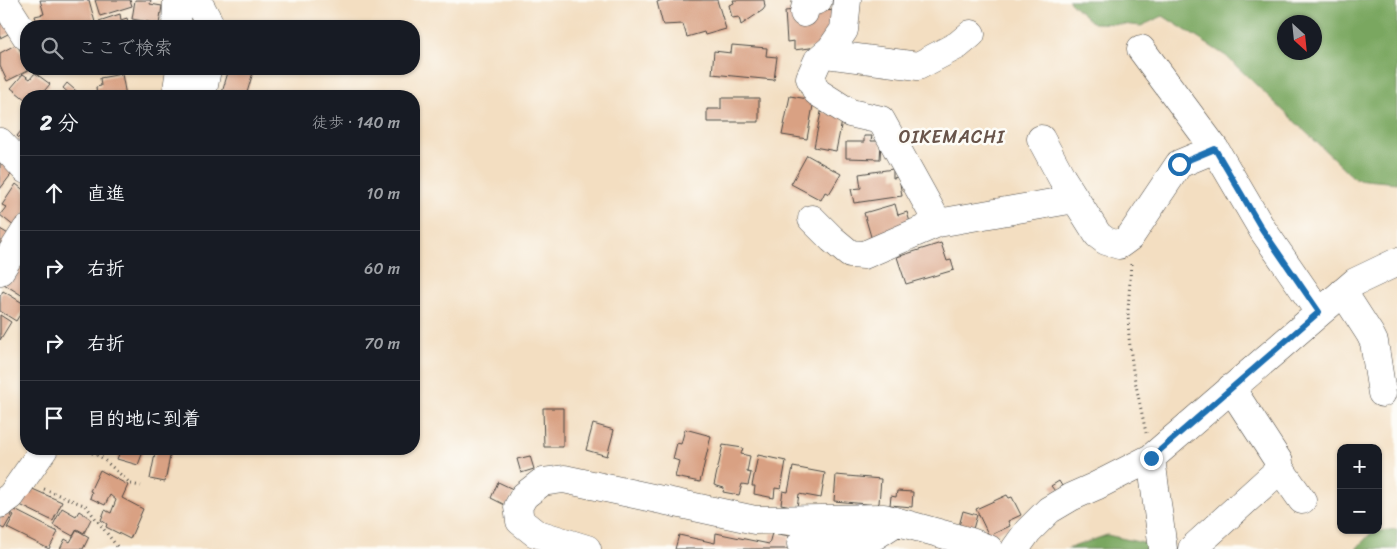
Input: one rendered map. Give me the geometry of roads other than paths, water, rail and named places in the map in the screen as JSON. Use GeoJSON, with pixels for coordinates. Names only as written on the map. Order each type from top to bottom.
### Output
{"type":"FeatureCollection","features":[{"type":"Feature","properties":{"kind":"street"},"geometry":{"type":"LineString","coordinates":[[3,0],[20,27]]}},
{"type":"Feature","properties":{"kind":"street"},"geometry":{"type":"LineString","coordinates":[[176,20],[177,0]]}},
{"type":"Feature","properties":{"kind":"street"},"geometry":{"type":"LineString","coordinates":[[190,20],[195,0]]}},
{"type":"Feature","properties":{"kind":"street"},"geometry":{"type":"LineString","coordinates":[[195,0],[207,20]]}},
{"type":"Feature","properties":{"kind":"street"},"geometry":{"type":"LineString","coordinates":[[848,0],[844,30],[831,49],[818,60],[810,78],[817,92],[850,113],[881,120],[938,223]]}},
{"type":"Feature","properties":{"kind":"street"},"geometry":{"type":"LineString","coordinates":[[826,54],[918,66],[958,45],[971,34]]}},
{"type":"Feature","properties":{"kind":"street"},"geometry":{"type":"LineString","coordinates":[[1141,49],[1215,149],[1262,229],[1319,312]]}},
{"type":"Feature","properties":{"kind":"street"},"geometry":{"type":"LineString","coordinates":[[177,90],[179,75]]}},
{"type":"Feature","properties":{"kind":"street"},"geometry":{"type":"LineString","coordinates":[[203,90],[206,75]]}},
{"type":"Feature","properties":{"kind":"street"},"geometry":{"type":"LineString","coordinates":[[1041,139],[1098,235],[1106,241],[1119,245],[1130,237],[1179,164],[1215,149]]}},
{"type":"Feature","properties":{"kind":"street"},"geometry":{"type":"LineString","coordinates":[[0,142],[20,164]]}},
{"type":"Feature","properties":{"kind":"street"},"geometry":{"type":"LineString","coordinates":[[812,219],[850,254],[864,254],[938,223],[1075,199]]}},
{"type":"Feature","properties":{"kind":"street"},"geometry":{"type":"LineString","coordinates":[[0,271],[20,239]]}},
{"type":"Feature","properties":{"kind":"street"},"geometry":{"type":"LineString","coordinates":[[1015,549],[1028,531],[1049,510],[1071,497],[1151,458],[1355,282],[1397,262]]}},
{"type":"Feature","properties":{"kind":"street"},"geometry":{"type":"LineString","coordinates":[[1343,292],[1374,342],[1382,393]]}},
{"type":"Feature","properties":{"kind":"street"},"geometry":{"type":"LineString","coordinates":[[1192,549],[1277,472],[1279,462],[1232,388]]}},
{"type":"Feature","properties":{"kind":"street"},"geometry":{"type":"LineString","coordinates":[[0,504],[11,496],[11,482],[21,455]]}},
{"type":"Feature","properties":{"kind":"street"},"geometry":{"type":"LineString","coordinates":[[11,482],[38,455]]}},
{"type":"Feature","properties":{"kind":"street"},"geometry":{"type":"LineString","coordinates":[[1151,458],[1163,549]]}},
{"type":"Feature","properties":{"kind":"street"},"geometry":{"type":"LineString","coordinates":[[1278,466],[1302,500]]}},
{"type":"Feature","properties":{"kind":"street"},"geometry":{"type":"LineString","coordinates":[[587,549],[535,533],[520,521],[518,507],[524,496],[542,482],[564,478],[755,520],[884,518],[989,549]]}},
{"type":"Feature","properties":{"kind":"street"},"geometry":{"type":"LineString","coordinates":[[801,544],[873,537],[897,522]]}},
{"type":"Feature","properties":{"kind":"district","name":"OIKEMACHI"},"geometry":{"type":"Point","coordinates":[952,137]}}]}
